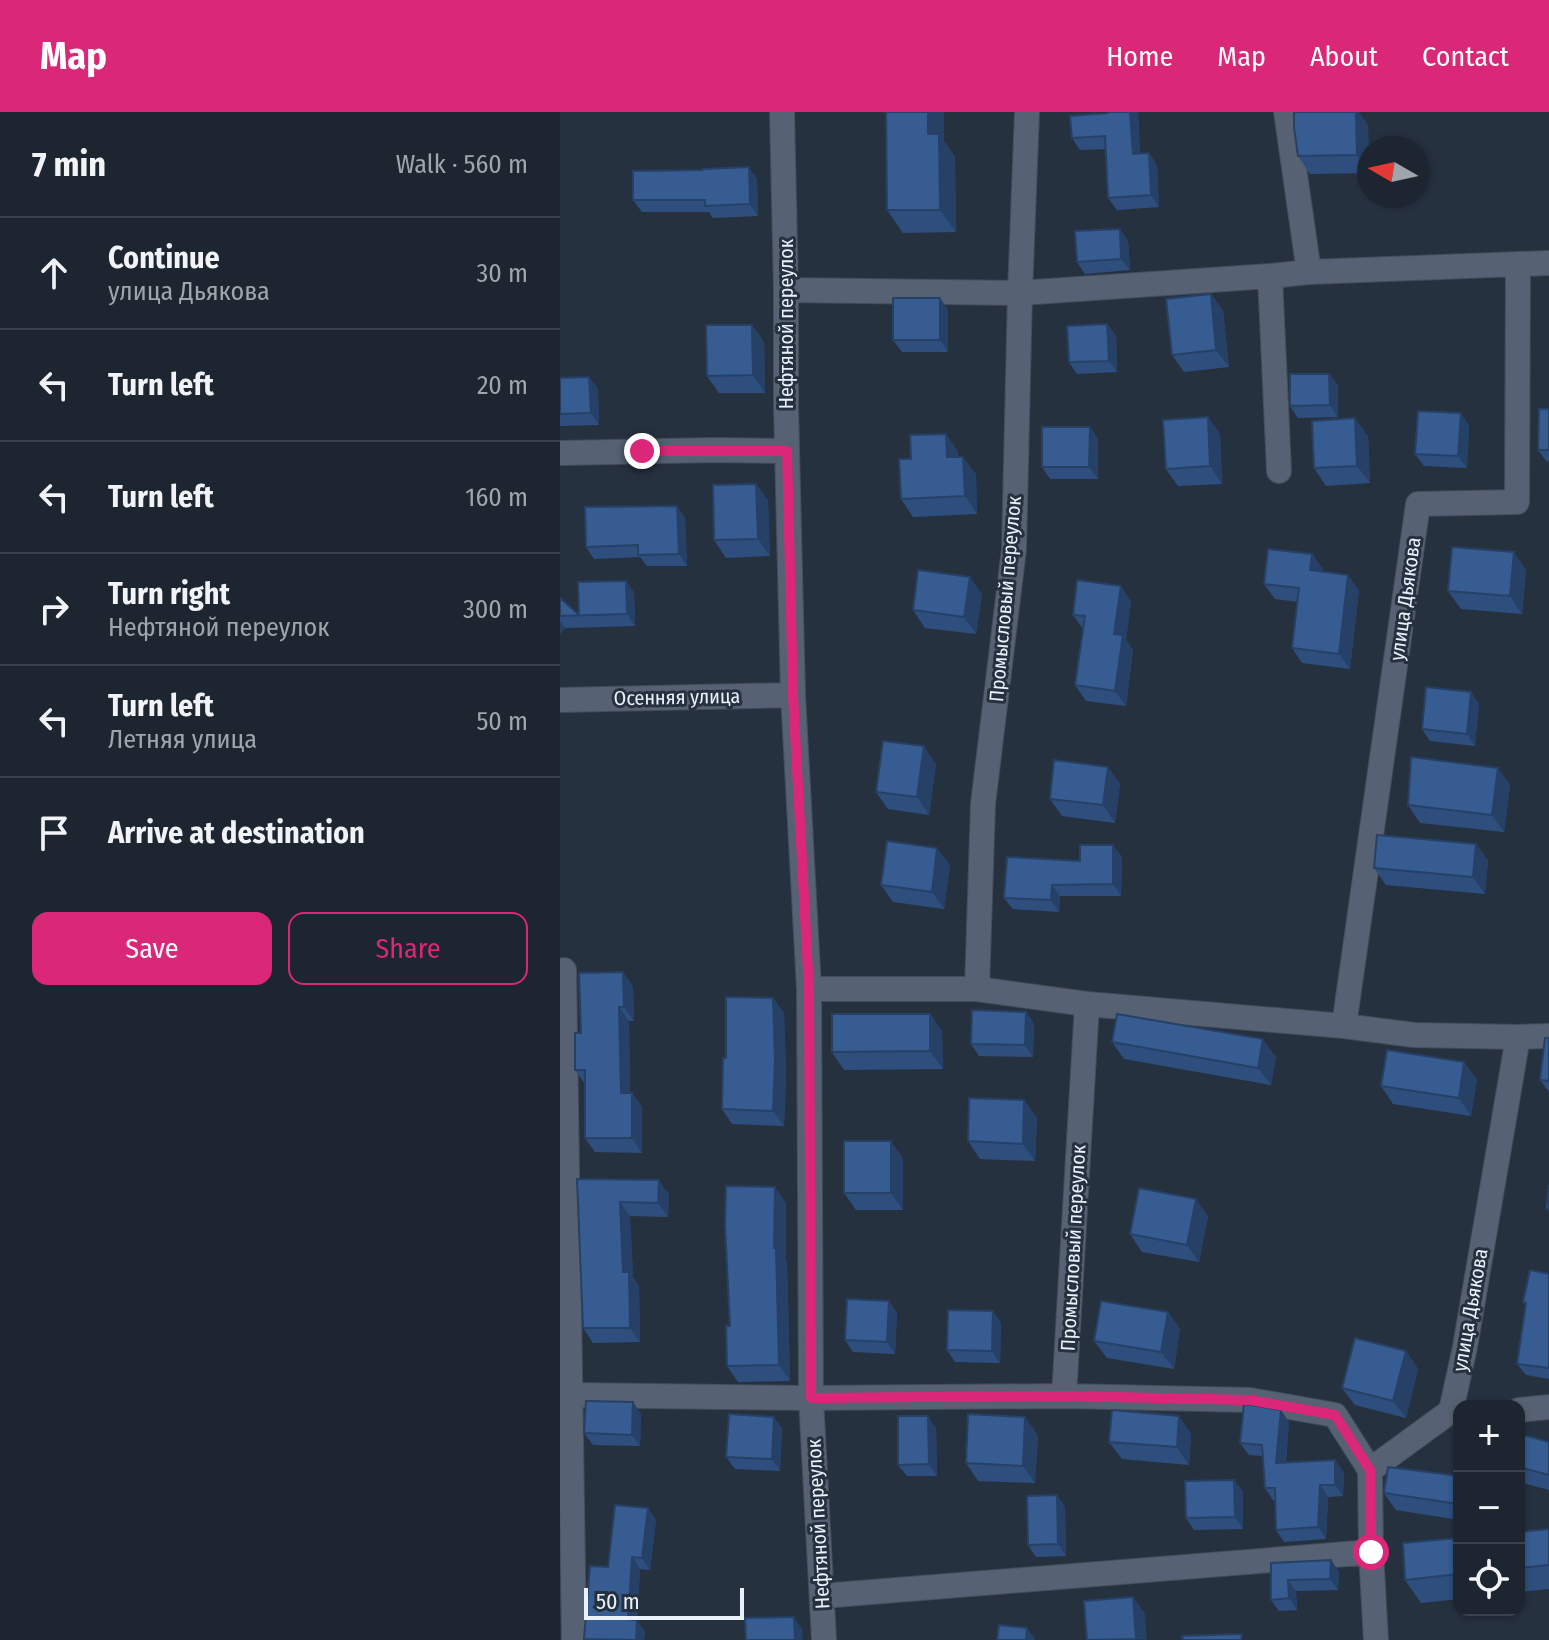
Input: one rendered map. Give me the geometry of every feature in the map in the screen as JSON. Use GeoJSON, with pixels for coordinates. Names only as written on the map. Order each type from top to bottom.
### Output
{"type":"FeatureCollection","features":[{"type":"Feature","properties":{"kind":"street","name":"Нефтяной переулок"},"geometry":{"type":"LineString","coordinates":[[782,112],[793,695],[809,989],[811,1398],[824,1640]]}},
{"type":"Feature","properties":{"kind":"street","name":"Промысловый переулок"},"geometry":{"type":"LineString","coordinates":[[977,989],[983,804],[1014,549],[1027,112]]}},
{"type":"Feature","properties":{"kind":"street"},"geometry":{"type":"LineString","coordinates":[[1286,112],[1309,272]]}},
{"type":"Feature","properties":{"kind":"street"},"geometry":{"type":"LineString","coordinates":[[786,290],[1020,293],[1309,272],[1549,263]]}},
{"type":"Feature","properties":{"kind":"street","name":"улица Дьякова"},"geometry":{"type":"LineString","coordinates":[[1344,1026],[1418,504],[1517,502],[1518,264]]}},
{"type":"Feature","properties":{"kind":"street"},"geometry":{"type":"LineString","coordinates":[[1270,276],[1279,471]]}},
{"type":"Feature","properties":{"kind":"street"},"geometry":{"type":"LineString","coordinates":[[560,453],[787,451]]}},
{"type":"Feature","properties":{"kind":"street","name":"Осенняя улица"},"geometry":{"type":"LineString","coordinates":[[560,700],[793,695]]}},
{"type":"Feature","properties":{"kind":"street"},"geometry":{"type":"LineString","coordinates":[[564,970],[566,1358],[571,1395],[574,1640]]}},
{"type":"Feature","properties":{"kind":"street"},"geometry":{"type":"LineString","coordinates":[[809,989],[977,989],[1087,1004],[1414,1035],[1549,1036]]}},
{"type":"Feature","properties":{"kind":"street","name":"Промысловый переулок"},"geometry":{"type":"LineString","coordinates":[[1064,1396],[1087,1004]]}},
{"type":"Feature","properties":{"kind":"street","name":"улица Дьякова"},"geometry":{"type":"LineString","coordinates":[[1457,1400],[1518,1037]]}},
{"type":"Feature","properties":{"kind":"street"},"geometry":{"type":"LineString","coordinates":[[571,1395],[811,1398],[1064,1396],[1250,1400],[1335,1415],[1370,1470],[1376,1640]]}},
{"type":"Feature","properties":{"kind":"street"},"geometry":{"type":"LineString","coordinates":[[1525,1409],[1549,1407]]}},
{"type":"Feature","properties":{"kind":"street","name":"улица Дьякова"},"geometry":{"type":"LineString","coordinates":[[1370,1470],[1453,1412]]}},
{"type":"Feature","properties":{"kind":"street"},"geometry":{"type":"LineString","coordinates":[[822,1596],[1371,1552]]}},
{"type":"Feature","properties":{"kind":"building"},"geometry":{"type":"Polygon","coordinates":[[[886,112],[928,112],[928,134],[939,134],[940,210],[887,210],[886,112]]]}},
{"type":"Feature","properties":{"kind":"building"},"geometry":{"type":"Polygon","coordinates":[[[1130,112],[1133,154],[1149,153],[1151,195],[1108,198],[1105,136],[1072,138],[1070,116],[1130,112]]]}},
{"type":"Feature","properties":{"kind":"building"},"geometry":{"type":"Polygon","coordinates":[[[1294,112],[1356,112],[1357,155],[1298,156],[1294,112]]]}},
{"type":"Feature","properties":{"kind":"building"},"geometry":{"type":"Polygon","coordinates":[[[749,167],[750,204],[705,206],[705,200],[633,200],[633,171],[749,167]]]}},
{"type":"Feature","properties":{"kind":"building"},"geometry":{"type":"Polygon","coordinates":[[[1120,229],[1121,259],[1077,262],[1075,231],[1120,229]]]}},
{"type":"Feature","properties":{"kind":"building"},"geometry":{"type":"Polygon","coordinates":[[[1211,294],[1216,350],[1172,355],[1166,299],[1211,294]]]}},
{"type":"Feature","properties":{"kind":"building"},"geometry":{"type":"Polygon","coordinates":[[[893,298],[940,298],[940,340],[893,340],[893,298]]]}},
{"type":"Feature","properties":{"kind":"building"},"geometry":{"type":"Polygon","coordinates":[[[1107,324],[1109,361],[1069,362],[1067,326],[1107,324]]]}},
{"type":"Feature","properties":{"kind":"building"},"geometry":{"type":"Polygon","coordinates":[[[706,325],[752,325],[753,375],[707,376],[706,325]]]}},
{"type":"Feature","properties":{"kind":"building"},"geometry":{"type":"Polygon","coordinates":[[[1290,374],[1329,374],[1330,405],[1290,406],[1290,374]]]}},
{"type":"Feature","properties":{"kind":"building"},"geometry":{"type":"Polygon","coordinates":[[[589,377],[591,413],[560,414],[560,378],[589,377]]]}},
{"type":"Feature","properties":{"kind":"building"},"geometry":{"type":"Polygon","coordinates":[[[1539,409],[1549,409],[1549,450],[1538,450],[1539,409]]]}},
{"type":"Feature","properties":{"kind":"building"},"geometry":{"type":"Polygon","coordinates":[[[1418,411],[1461,413],[1458,456],[1415,454],[1418,411]]]}},
{"type":"Feature","properties":{"kind":"building"},"geometry":{"type":"Polygon","coordinates":[[[1208,417],[1210,466],[1166,469],[1163,420],[1208,417]]]}},
{"type":"Feature","properties":{"kind":"building"},"geometry":{"type":"Polygon","coordinates":[[[1355,418],[1357,466],[1314,468],[1312,421],[1355,418]]]}},
{"type":"Feature","properties":{"kind":"building"},"geometry":{"type":"Polygon","coordinates":[[[1042,427],[1090,427],[1089,467],[1042,467],[1042,427]]]}},
{"type":"Feature","properties":{"kind":"building"},"geometry":{"type":"Polygon","coordinates":[[[946,434],[947,457],[963,457],[965,496],[901,499],[899,459],[911,459],[910,435],[946,434]]]}},
{"type":"Feature","properties":{"kind":"building"},"geometry":{"type":"Polygon","coordinates":[[[756,484],[758,539],[714,540],[713,485],[756,484]]]}},
{"type":"Feature","properties":{"kind":"building"},"geometry":{"type":"Polygon","coordinates":[[[677,506],[679,554],[638,555],[638,545],[586,547],[585,507],[677,506]]]}},
{"type":"Feature","properties":{"kind":"building"},"geometry":{"type":"Polygon","coordinates":[[[1452,547],[1514,552],[1510,596],[1448,591],[1452,547]]]}},
{"type":"Feature","properties":{"kind":"building"},"geometry":{"type":"Polygon","coordinates":[[[1268,549],[1312,554],[1310,570],[1348,575],[1339,654],[1292,648],[1299,588],[1264,584],[1268,549]]]}},
{"type":"Feature","properties":{"kind":"building"},"geometry":{"type":"Polygon","coordinates":[[[918,570],[970,577],[964,617],[913,610],[918,570]]]}},
{"type":"Feature","properties":{"kind":"building"},"geometry":{"type":"Polygon","coordinates":[[[1077,580],[1121,586],[1114,634],[1123,635],[1115,691],[1075,685],[1085,616],[1073,615],[1077,580]]]}},
{"type":"Feature","properties":{"kind":"building"},"geometry":{"type":"Polygon","coordinates":[[[626,581],[627,614],[560,616],[560,598],[579,615],[578,582],[626,581]]]}},
{"type":"Feature","properties":{"kind":"building"},"geometry":{"type":"Polygon","coordinates":[[[1426,687],[1471,692],[1467,734],[1422,729],[1426,687]]]}},
{"type":"Feature","properties":{"kind":"building"},"geometry":{"type":"Polygon","coordinates":[[[883,741],[924,746],[917,797],[876,792],[883,741]]]}},
{"type":"Feature","properties":{"kind":"building"},"geometry":{"type":"Polygon","coordinates":[[[1411,757],[1498,768],[1492,815],[1408,805],[1411,757]]]}},
{"type":"Feature","properties":{"kind":"building"},"geometry":{"type":"Polygon","coordinates":[[[1054,760],[1108,767],[1103,805],[1050,799],[1054,760]]]}},
{"type":"Feature","properties":{"kind":"building"},"geometry":{"type":"Polygon","coordinates":[[[1377,835],[1476,844],[1473,877],[1374,868],[1377,835]]]}},
{"type":"Feature","properties":{"kind":"building"},"geometry":{"type":"Polygon","coordinates":[[[887,841],[937,848],[932,892],[881,885],[887,841]]]}},
{"type":"Feature","properties":{"kind":"building"},"geometry":{"type":"Polygon","coordinates":[[[1080,845],[1113,845],[1113,884],[1052,885],[1051,900],[1004,898],[1007,857],[1080,861],[1080,845]]]}},
{"type":"Feature","properties":{"kind":"building"},"geometry":{"type":"Polygon","coordinates":[[[623,972],[624,1007],[619,1007],[621,1093],[632,1093],[632,1138],[585,1138],[585,1070],[575,1070],[575,1033],[581,1033],[579,973],[623,972]]]}},
{"type":"Feature","properties":{"kind":"building"},"geometry":{"type":"Polygon","coordinates":[[[726,997],[773,998],[773,1111],[722,1109],[726,997]]]}},
{"type":"Feature","properties":{"kind":"building"},"geometry":{"type":"Polygon","coordinates":[[[972,1010],[1026,1012],[1025,1045],[971,1044],[972,1010]]]}},
{"type":"Feature","properties":{"kind":"building"},"geometry":{"type":"Polygon","coordinates":[[[832,1014],[930,1014],[930,1051],[832,1052],[832,1014]]]}},
{"type":"Feature","properties":{"kind":"building"},"geometry":{"type":"Polygon","coordinates":[[[1117,1014],[1263,1039],[1258,1068],[1112,1042],[1117,1014]]]}},
{"type":"Feature","properties":{"kind":"building"},"geometry":{"type":"Polygon","coordinates":[[[1545,1038],[1549,1038],[1549,1081],[1540,1080],[1545,1038]]]}},
{"type":"Feature","properties":{"kind":"building"},"geometry":{"type":"Polygon","coordinates":[[[1387,1050],[1464,1062],[1459,1098],[1381,1086],[1387,1050]]]}},
{"type":"Feature","properties":{"kind":"building"},"geometry":{"type":"Polygon","coordinates":[[[969,1098],[1024,1100],[1023,1144],[968,1141],[969,1098]]]}},
{"type":"Feature","properties":{"kind":"building"},"geometry":{"type":"Polygon","coordinates":[[[844,1141],[891,1141],[891,1193],[844,1193],[844,1141]]]}},
{"type":"Feature","properties":{"kind":"building"},"geometry":{"type":"Polygon","coordinates":[[[577,1179],[659,1180],[658,1203],[620,1202],[623,1272],[629,1272],[630,1328],[583,1328],[577,1179]]]}},
{"type":"Feature","properties":{"kind":"building"},"geometry":{"type":"Polygon","coordinates":[[[726,1186],[775,1187],[779,1365],[727,1366],[726,1326],[730,1326],[726,1186]]]}},
{"type":"Feature","properties":{"kind":"building"},"geometry":{"type":"Polygon","coordinates":[[[1139,1188],[1196,1199],[1187,1245],[1130,1234],[1139,1188]]]}},
{"type":"Feature","properties":{"kind":"building"},"geometry":{"type":"Polygon","coordinates":[[[1530,1270],[1549,1274],[1549,1368],[1517,1364],[1526,1303],[1523,1302],[1530,1270]]]}},
{"type":"Feature","properties":{"kind":"building"},"geometry":{"type":"Polygon","coordinates":[[[847,1299],[889,1301],[887,1342],[845,1340],[847,1299]]]}},
{"type":"Feature","properties":{"kind":"building"},"geometry":{"type":"Polygon","coordinates":[[[1101,1301],[1168,1312],[1161,1352],[1094,1341],[1101,1301]]]}},
{"type":"Feature","properties":{"kind":"building"},"geometry":{"type":"Polygon","coordinates":[[[948,1310],[993,1311],[992,1351],[947,1350],[948,1310]]]}},
{"type":"Feature","properties":{"kind":"building"},"geometry":{"type":"Polygon","coordinates":[[[1355,1338],[1406,1351],[1393,1401],[1342,1388],[1355,1338]]]}},
{"type":"Feature","properties":{"kind":"building"},"geometry":{"type":"Polygon","coordinates":[[[586,1401],[633,1402],[632,1435],[584,1433],[586,1401]]]}},
{"type":"Feature","properties":{"kind":"building"},"geometry":{"type":"Polygon","coordinates":[[[1244,1404],[1281,1410],[1276,1463],[1335,1460],[1335,1485],[1320,1485],[1318,1527],[1276,1530],[1275,1488],[1265,1488],[1262,1445],[1240,1443],[1244,1404]]]}},
{"type":"Feature","properties":{"kind":"building"},"geometry":{"type":"Polygon","coordinates":[[[1112,1410],[1179,1416],[1177,1447],[1109,1442],[1112,1410]]]}},
{"type":"Feature","properties":{"kind":"building"},"geometry":{"type":"Polygon","coordinates":[[[729,1414],[774,1417],[772,1459],[726,1457],[729,1414]]]}},
{"type":"Feature","properties":{"kind":"building"},"geometry":{"type":"Polygon","coordinates":[[[968,1414],[1025,1417],[1023,1466],[966,1463],[968,1414]]]}},
{"type":"Feature","properties":{"kind":"building"},"geometry":{"type":"Polygon","coordinates":[[[898,1416],[928,1416],[929,1464],[898,1465],[898,1416]]]}},
{"type":"Feature","properties":{"kind":"building"},"geometry":{"type":"Polygon","coordinates":[[[1525,1436],[1549,1442],[1549,1475],[1525,1469],[1525,1436]]]}},
{"type":"Feature","properties":{"kind":"building"},"geometry":{"type":"Polygon","coordinates":[[[1388,1467],[1453,1475],[1453,1503],[1384,1493],[1388,1467]]]}},
{"type":"Feature","properties":{"kind":"building"},"geometry":{"type":"Polygon","coordinates":[[[1234,1480],[1235,1517],[1186,1518],[1185,1481],[1234,1480]]]}},
{"type":"Feature","properties":{"kind":"building"},"geometry":{"type":"Polygon","coordinates":[[[1057,1495],[1058,1544],[1028,1545],[1027,1496],[1057,1495]]]}},
{"type":"Feature","properties":{"kind":"building"},"geometry":{"type":"Polygon","coordinates":[[[615,1505],[648,1508],[642,1558],[632,1557],[628,1619],[637,1620],[636,1640],[584,1639],[590,1566],[608,1567],[615,1505]]]}},
{"type":"Feature","properties":{"kind":"building"},"geometry":{"type":"Polygon","coordinates":[[[1549,1529],[1549,1565],[1525,1567],[1525,1531],[1549,1529]]]}},
{"type":"Feature","properties":{"kind":"building"},"geometry":{"type":"Polygon","coordinates":[[[1453,1539],[1453,1575],[1405,1580],[1403,1543],[1453,1539]]]}},
{"type":"Feature","properties":{"kind":"building"},"geometry":{"type":"Polygon","coordinates":[[[1331,1560],[1330,1579],[1288,1580],[1289,1598],[1271,1600],[1271,1563],[1331,1560]]]}},
{"type":"Feature","properties":{"kind":"building"},"geometry":{"type":"Polygon","coordinates":[[[1133,1597],[1136,1639],[1087,1640],[1084,1601],[1133,1597]]]}},
{"type":"Feature","properties":{"kind":"building"},"geometry":{"type":"Polygon","coordinates":[[[794,1617],[795,1640],[746,1640],[745,1618],[794,1617]]]}},
{"type":"Feature","properties":{"kind":"building"},"geometry":{"type":"Polygon","coordinates":[[[999,1625],[1027,1628],[1026,1640],[997,1640],[999,1625]]]}},
{"type":"Feature","properties":{"kind":"building"},"geometry":{"type":"Polygon","coordinates":[[[1242,1634],[1241,1640],[1183,1640],[1182,1636],[1242,1634]]]}},
{"type":"Feature","properties":{"kind":"route"},"geometry":{"type":"LineString","coordinates":[[642,451],[787,451],[793,695],[809,989],[811,1398],[1064,1396],[1250,1400],[1335,1415],[1370,1470],[1371,1552]]}}]}
